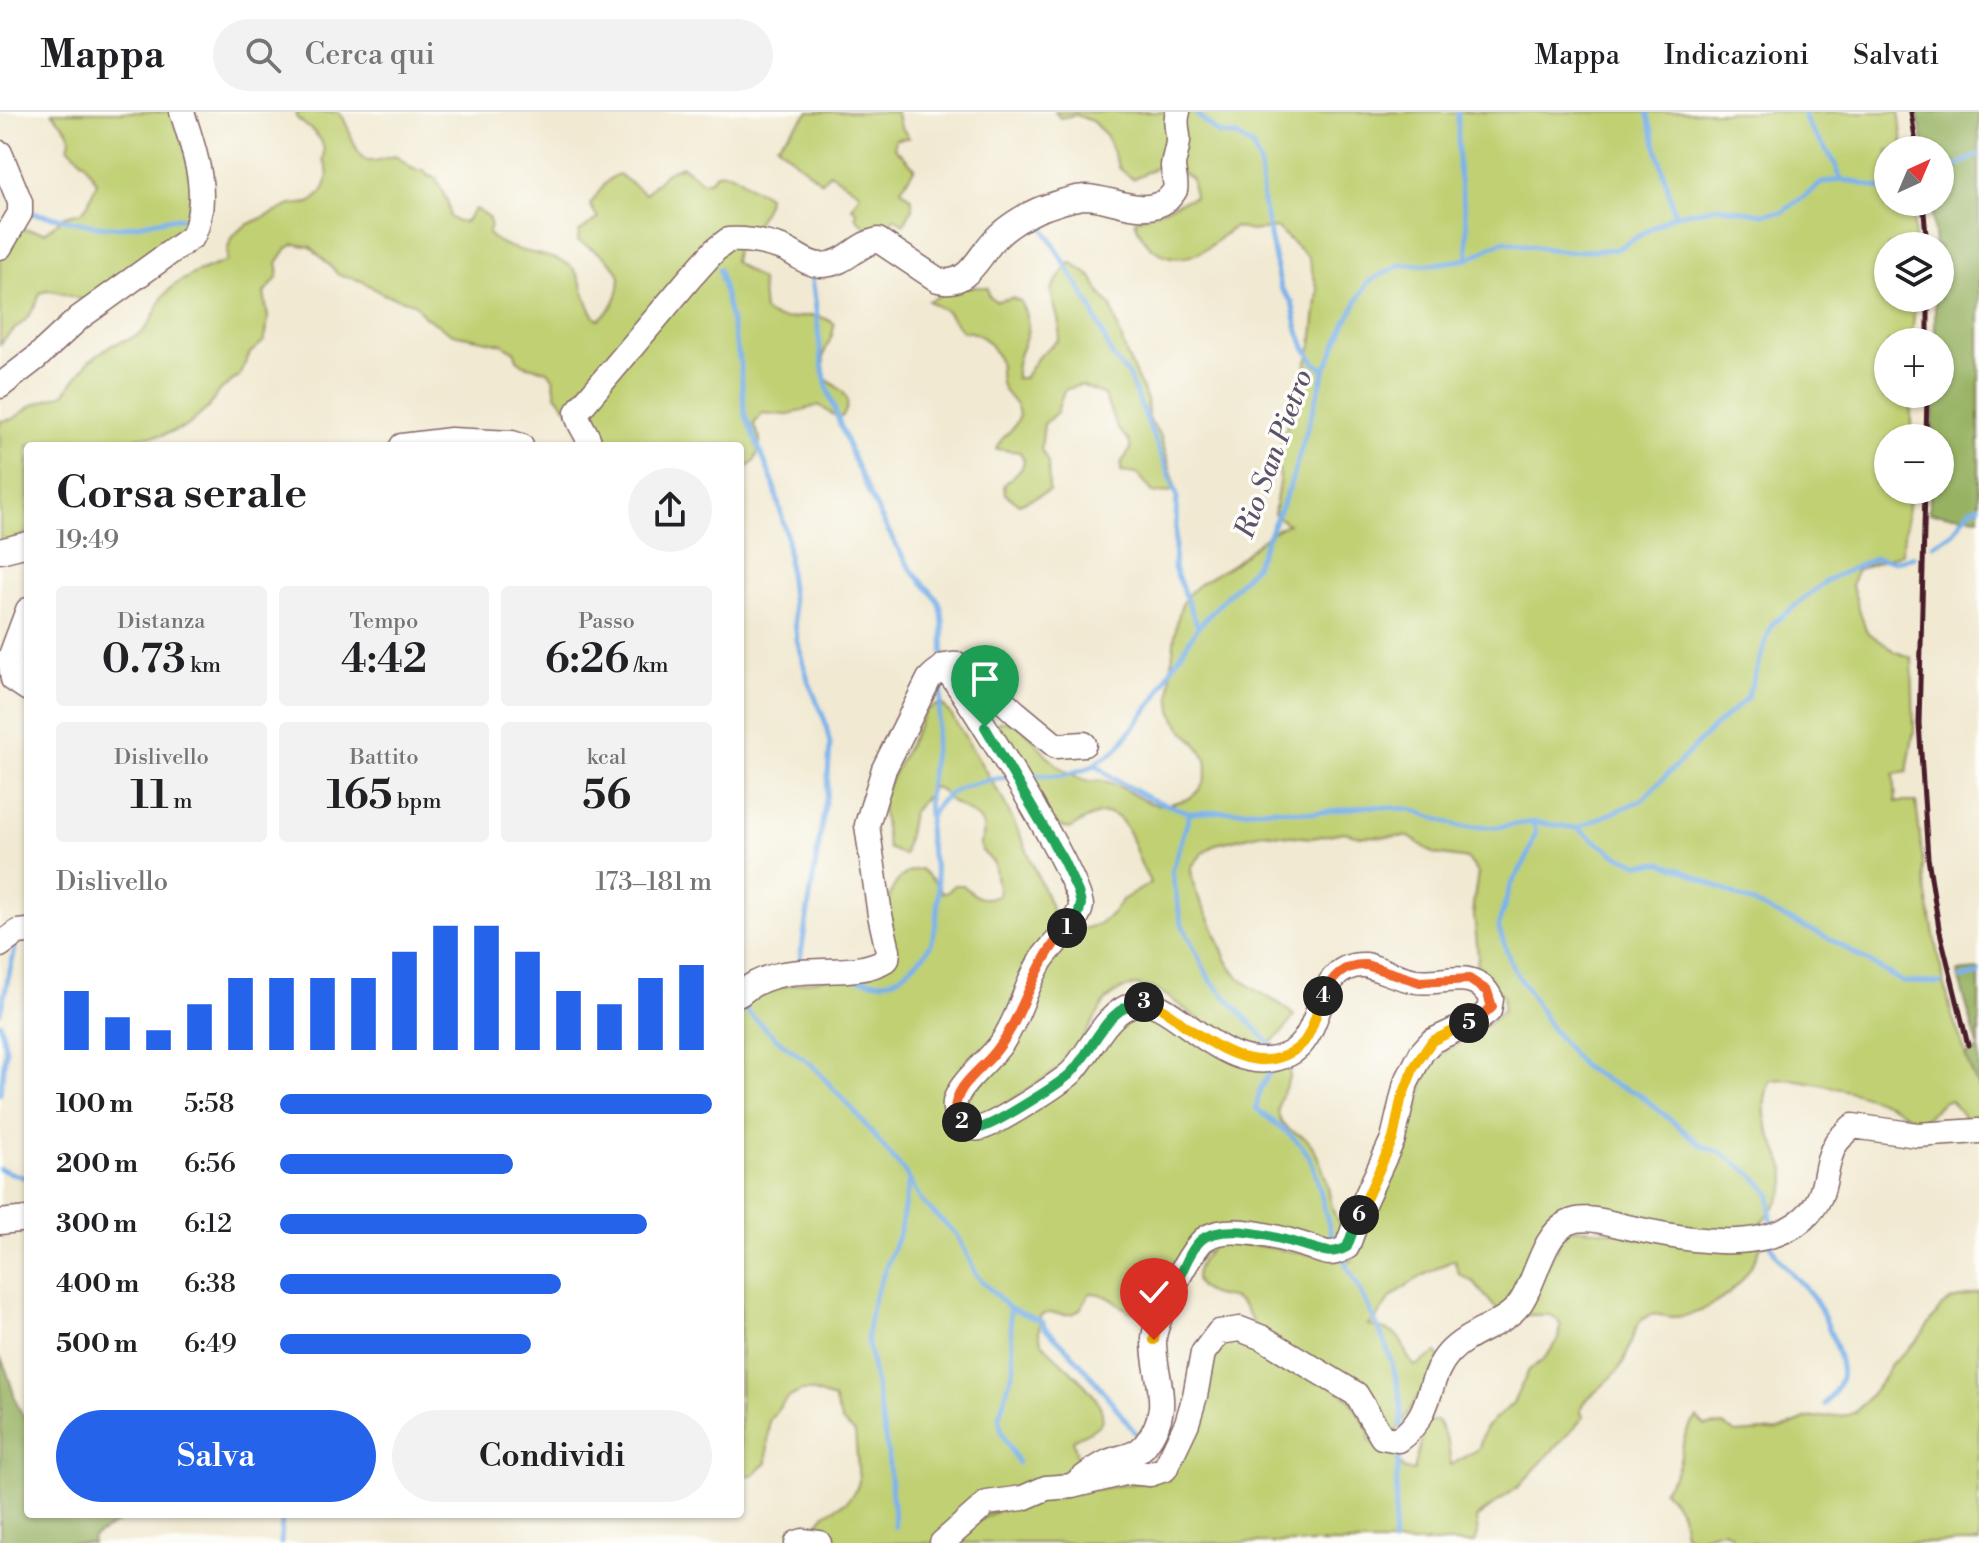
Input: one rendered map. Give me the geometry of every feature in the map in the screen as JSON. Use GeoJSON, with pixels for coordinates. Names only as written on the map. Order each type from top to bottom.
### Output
{"type":"FeatureCollection","features":[{"type":"Feature","properties":{"kind":"street"},"geometry":{"type":"LineString","coordinates":[[0,386],[79,318],[193,236],[198,221],[200,175],[182,112]]}},
{"type":"Feature","properties":{"kind":"street"},"geometry":{"type":"LineString","coordinates":[[589,442],[578,423],[577,412],[689,279],[728,240],[779,246],[811,264],[823,265],[840,262],[867,242],[878,240],[938,280],[949,283],[964,277],[975,267],[982,252],[999,234],[1034,212],[1082,197],[1138,208],[1155,206],[1170,198],[1176,188],[1173,166],[1178,139],[1178,112]]}},
{"type":"Feature","properties":{"kind":"street"},"geometry":{"type":"LineString","coordinates":[[0,153],[20,202],[20,213],[0,247]]}},
{"type":"Feature","properties":{"kind":"street"},"geometry":{"type":"LineString","coordinates":[[435,442],[492,442]]}},
{"type":"Feature","properties":{"kind":"street"},"geometry":{"type":"LineString","coordinates":[[0,551],[24,545]]}},
{"type":"Feature","properties":{"kind":"street"},"geometry":{"type":"LineString","coordinates":[[24,621],[10,658],[13,679],[24,686]]}},
{"type":"Feature","properties":{"kind":"street"},"geometry":{"type":"LineString","coordinates":[[744,991],[758,981],[789,973],[869,967],[887,959],[867,825],[884,769],[929,679],[944,666],[961,665],[969,669],[1056,746],[1084,744]]}},
{"type":"Feature","properties":{"kind":"street"},"geometry":{"type":"LineString","coordinates":[[944,666],[978,714],[1063,860],[1081,904],[1078,916],[1041,961],[1004,1040],[960,1090],[955,1111],[960,1121],[968,1126],[982,1128],[1055,1085],[1082,1059],[1108,1021],[1138,1002],[1161,1007],[1193,1031],[1228,1051],[1250,1059],[1269,1060],[1287,1055],[1303,1042],[1328,985],[1336,974],[1349,967],[1366,965],[1420,982],[1469,979],[1482,985],[1491,999],[1489,1011],[1479,1019],[1432,1041],[1414,1067],[1401,1100],[1393,1139],[1347,1247],[1329,1254],[1256,1234],[1228,1231],[1214,1233],[1192,1251],[1156,1326],[1154,1340],[1162,1388],[1161,1410],[1154,1432],[1136,1454],[1106,1463],[1072,1486]]}},
{"type":"Feature","properties":{"kind":"street"},"geometry":{"type":"LineString","coordinates":[[0,945],[18,932],[24,931]]}},
{"type":"Feature","properties":{"kind":"street"},"geometry":{"type":"LineString","coordinates":[[942,1543],[987,1503],[1023,1498],[1046,1488],[1072,1486],[1129,1472],[1150,1474],[1165,1469],[1187,1423],[1203,1353],[1219,1332],[1240,1329],[1263,1338],[1356,1394],[1382,1437],[1398,1440],[1415,1428],[1448,1354],[1517,1307],[1530,1287],[1550,1237],[1569,1222],[1597,1220],[1721,1242],[1747,1242],[1776,1233],[1803,1219],[1823,1195],[1836,1142],[1853,1126],[1917,1135],[1979,1131]]}},
{"type":"Feature","properties":{"kind":"street"},"geometry":{"type":"LineString","coordinates":[[0,1222],[24,1219]]}},
{"type":"Feature","properties":{"kind":"street"},"geometry":{"type":"LineString","coordinates":[[797,1543],[819,1543]]}},
{"type":"Feature","properties":{"kind":"green space"},"geometry":{"type":"Polygon","coordinates":[[[52,112],[175,112],[193,180],[186,229],[87,300],[52,291],[40,293],[28,317],[0,344],[0,223],[5,220],[20,229],[46,232],[65,216],[81,212],[97,183],[85,163],[68,147],[70,136],[52,112]]]}},
{"type":"Feature","properties":{"kind":"green space"},"geometry":{"type":"Polygon","coordinates":[[[297,112],[339,112],[364,158],[372,161],[395,156],[412,168],[424,170],[428,176],[436,178],[448,203],[450,217],[457,222],[465,222],[475,209],[488,217],[491,226],[488,234],[496,241],[569,265],[578,276],[593,314],[598,319],[615,301],[620,277],[608,260],[578,241],[579,232],[598,218],[590,205],[606,183],[619,174],[645,194],[667,172],[682,166],[703,182],[711,180],[716,173],[734,175],[768,196],[753,234],[737,245],[734,262],[761,280],[764,311],[782,319],[816,316],[834,324],[824,354],[824,368],[826,379],[845,395],[846,410],[842,417],[819,405],[787,415],[762,413],[754,424],[760,447],[754,462],[744,470],[744,442],[593,442],[556,394],[553,378],[548,371],[524,365],[517,360],[515,352],[502,344],[453,334],[424,316],[414,303],[383,294],[362,281],[339,275],[311,247],[295,244],[287,248],[277,263],[277,276],[264,293],[268,317],[263,342],[250,353],[239,376],[218,392],[209,407],[186,427],[162,435],[137,437],[131,442],[24,442],[24,535],[0,543],[0,421],[13,419],[33,405],[64,394],[89,361],[110,346],[141,334],[162,298],[173,286],[195,273],[227,261],[229,243],[239,230],[294,204],[311,202],[321,194],[328,178],[323,145],[317,135],[296,117],[297,112]]]}},
{"type":"Feature","properties":{"kind":"green space"},"geometry":{"type":"Polygon","coordinates":[[[809,112],[896,112],[909,138],[896,139],[894,147],[915,168],[901,189],[912,199],[912,209],[904,224],[894,218],[888,225],[893,231],[887,236],[871,232],[855,217],[857,212],[852,208],[860,193],[830,173],[821,182],[777,145],[809,112]]]}},
{"type":"Feature","properties":{"kind":"green space"},"geometry":{"type":"Polygon","coordinates":[[[1055,112],[1899,112],[1902,136],[1874,136],[1874,216],[1913,216],[1914,232],[1874,232],[1874,312],[1914,312],[1913,328],[1874,328],[1874,408],[1911,408],[1911,424],[1874,424],[1874,504],[1908,504],[1902,553],[1856,570],[1852,586],[1866,631],[1896,652],[1912,658],[1914,730],[1907,772],[1894,774],[1896,802],[1916,802],[1937,951],[1952,1016],[1979,1090],[1979,1121],[1967,1121],[1950,1100],[1943,1102],[1921,1122],[1894,1107],[1851,1092],[1796,1080],[1770,1081],[1765,1115],[1786,1178],[1778,1201],[1754,1231],[1694,1229],[1586,1205],[1566,1206],[1556,1209],[1557,1216],[1534,1271],[1499,1312],[1473,1282],[1459,1274],[1454,1260],[1422,1276],[1392,1297],[1368,1325],[1397,1336],[1415,1366],[1436,1353],[1441,1359],[1395,1434],[1255,1327],[1239,1302],[1202,1289],[1196,1275],[1203,1259],[1222,1240],[1352,1261],[1381,1188],[1387,1183],[1385,1174],[1413,1104],[1418,1109],[1431,1069],[1450,1048],[1489,1024],[1503,1010],[1503,995],[1489,982],[1476,977],[1478,955],[1473,905],[1478,873],[1468,859],[1435,854],[1409,837],[1360,836],[1344,832],[1312,838],[1263,833],[1216,844],[1191,867],[1194,886],[1234,972],[1294,1016],[1278,1036],[1258,1051],[1233,1044],[1167,996],[1153,988],[1136,985],[1120,990],[1106,1000],[1068,1063],[986,1117],[974,1119],[963,1107],[1054,957],[1080,930],[1099,924],[1122,900],[1151,883],[1126,826],[1117,817],[1106,813],[1091,817],[1070,829],[1055,825],[999,736],[998,722],[1018,726],[1055,764],[1072,775],[1086,781],[1114,784],[1147,802],[1165,805],[1179,802],[1200,788],[1205,780],[1207,764],[1200,749],[1177,721],[1171,704],[1173,655],[1181,607],[1195,587],[1288,524],[1274,514],[1280,476],[1276,460],[1312,346],[1318,290],[1308,257],[1277,228],[1251,231],[1235,227],[1193,255],[1171,257],[1161,254],[1145,241],[1135,220],[1194,197],[1192,179],[1165,163],[1133,179],[1119,168],[1106,135],[1092,121],[1076,115],[1060,118],[1055,112]]]}},
{"type":"Feature","properties":{"kind":"green space"},"geometry":{"type":"Polygon","coordinates":[[[1917,112],[1979,112],[1979,517],[1929,513],[1929,504],[1954,504],[1954,424],[1933,424],[1933,408],[1954,408],[1954,328],[1935,328],[1935,312],[1954,312],[1954,232],[1934,232],[1932,216],[1954,216],[1954,136],[1922,136],[1917,112]]]}},
{"type":"Feature","properties":{"kind":"green space"},"geometry":{"type":"Polygon","coordinates":[[[1072,263],[1093,278],[1111,306],[1127,356],[1147,400],[1148,417],[1161,437],[1175,484],[1171,491],[1154,494],[1138,474],[1121,472],[1121,463],[1131,449],[1129,441],[1117,428],[1104,395],[1081,385],[1064,390],[1057,412],[1044,424],[1041,449],[1048,463],[1049,491],[1019,504],[1005,494],[1004,485],[1022,468],[1024,460],[1020,452],[996,449],[1016,423],[1019,414],[1002,386],[999,361],[985,340],[975,333],[962,331],[947,312],[928,301],[950,291],[972,287],[988,288],[989,296],[996,301],[1012,298],[1020,301],[1028,324],[1016,378],[1024,378],[1038,357],[1058,340],[1059,321],[1051,290],[1067,265],[1072,263]]]}},
{"type":"Feature","properties":{"kind":"green space"},"geometry":{"type":"Polygon","coordinates":[[[941,703],[952,716],[1002,798],[1058,924],[1007,1025],[955,1087],[976,1137],[1134,1009],[1287,1066],[1289,1078],[1278,1110],[1281,1122],[1313,1147],[1335,1215],[1342,1227],[1334,1249],[1228,1225],[1150,1315],[1133,1313],[1106,1296],[1090,1293],[1075,1313],[1040,1316],[1041,1341],[1081,1381],[1099,1404],[1102,1414],[1097,1426],[1073,1440],[1079,1464],[1075,1472],[934,1543],[831,1543],[817,1529],[819,1521],[847,1501],[859,1481],[855,1433],[842,1422],[834,1399],[801,1391],[786,1399],[769,1421],[767,1463],[753,1475],[744,1475],[744,994],[884,967],[887,908],[897,882],[907,873],[921,869],[942,893],[948,892],[954,885],[963,885],[979,897],[999,895],[994,863],[982,851],[980,843],[983,835],[981,822],[937,788],[933,787],[912,813],[904,855],[888,848],[881,799],[926,710],[941,703]]]}},
{"type":"Feature","properties":{"kind":"green space"},"geometry":{"type":"Polygon","coordinates":[[[1979,970],[1979,1049],[1957,972],[1979,970]]]}},
{"type":"Feature","properties":{"kind":"green space"},"geometry":{"type":"Polygon","coordinates":[[[1979,1049],[1979,1090],[1965,1056],[1979,1049]]]}},
{"type":"Feature","properties":{"kind":"green space"},"geometry":{"type":"Polygon","coordinates":[[[1568,1228],[1763,1242],[1745,1276],[1720,1300],[1691,1314],[1672,1317],[1654,1315],[1639,1323],[1619,1369],[1583,1403],[1580,1411],[1584,1417],[1519,1486],[1476,1518],[1478,1534],[1475,1543],[948,1543],[983,1513],[1096,1489],[1157,1480],[1208,1363],[1232,1336],[1240,1336],[1346,1393],[1369,1431],[1369,1439],[1398,1455],[1399,1463],[1405,1470],[1414,1471],[1424,1428],[1429,1421],[1438,1421],[1448,1442],[1451,1465],[1479,1448],[1485,1428],[1513,1403],[1529,1370],[1542,1361],[1558,1341],[1561,1326],[1557,1319],[1550,1315],[1526,1315],[1522,1309],[1568,1228]]]}},
{"type":"Feature","properties":{"kind":"green space"},"geometry":{"type":"Polygon","coordinates":[[[1979,1292],[1979,1543],[1729,1543],[1731,1534],[1723,1530],[1699,1537],[1684,1534],[1680,1509],[1663,1490],[1677,1470],[1685,1436],[1697,1418],[1705,1426],[1723,1425],[1736,1433],[1778,1430],[1808,1418],[1856,1412],[1891,1364],[1917,1341],[1942,1306],[1979,1292]]]}},
{"type":"Feature","properties":{"kind":"green space"},"geometry":{"type":"Polygon","coordinates":[[[1,1359],[24,1417],[24,1518],[126,1518],[93,1537],[92,1543],[0,1543],[1,1359]]]}},
{"type":"Feature","properties":{"kind":"waterway"},"geometry":{"type":"LineString","coordinates":[[1194,112],[1219,134],[1237,136],[1252,146],[1260,164],[1263,202],[1281,288],[1292,302],[1305,347],[1315,363],[1325,370]]}},
{"type":"Feature","properties":{"kind":"waterway"},"geometry":{"type":"LineString","coordinates":[[1458,112],[1458,167],[1467,226],[1468,258]]}},
{"type":"Feature","properties":{"kind":"waterway"},"geometry":{"type":"LineString","coordinates":[[1647,112],[1675,215]]}},
{"type":"Feature","properties":{"kind":"waterway"},"geometry":{"type":"LineString","coordinates":[[1803,112],[1811,130],[1833,160],[1840,179]]}},
{"type":"Feature","properties":{"kind":"waterway","name":"Rio San Pietro"},"geometry":{"type":"LineString","coordinates":[[1954,167],[1979,155]]}},
{"type":"Feature","properties":{"kind":"waterway","name":"Rio San Pietro"},"geometry":{"type":"LineString","coordinates":[[1022,775],[1062,776],[1089,768],[1116,750],[1157,697],[1198,627],[1255,566],[1289,489],[1325,370],[1368,282],[1400,265],[1468,259],[1503,241],[1566,252],[1617,249],[1672,216],[1718,207],[1763,214],[1783,212],[1822,183],[1840,179],[1874,187]]}},
{"type":"Feature","properties":{"kind":"waterway"},"geometry":{"type":"LineString","coordinates":[[29,213],[110,227],[192,218]]}},
{"type":"Feature","properties":{"kind":"waterway"},"geometry":{"type":"LineString","coordinates":[[1040,222],[1090,305],[1112,356],[1128,375],[1166,466],[1177,496],[1174,568],[1198,627]]}},
{"type":"Feature","properties":{"kind":"waterway"},"geometry":{"type":"LineString","coordinates":[[719,269],[740,362],[745,414],[773,482],[787,537],[797,639],[830,744],[827,792],[799,966]]}},
{"type":"Feature","properties":{"kind":"waterway"},"geometry":{"type":"LineString","coordinates":[[811,275],[822,362],[835,412],[862,478],[894,542],[940,605],[943,659]]}},
{"type":"Feature","properties":{"kind":"waterway"},"geometry":{"type":"LineString","coordinates":[[1933,545],[1952,534],[1970,509],[1979,506]]}},
{"type":"Feature","properties":{"kind":"waterway"},"geometry":{"type":"LineString","coordinates":[[1577,828],[1642,800],[1747,698],[1772,624],[1829,579],[1876,558],[1895,561],[1913,557]]}},
{"type":"Feature","properties":{"kind":"waterway"},"geometry":{"type":"LineString","coordinates":[[929,818],[928,797],[943,681]]}},
{"type":"Feature","properties":{"kind":"waterway"},"geometry":{"type":"LineString","coordinates":[[1095,764],[1148,798],[1190,813],[1276,809],[1314,813],[1370,806],[1410,809],[1461,827],[1497,827],[1533,822],[1577,828],[1613,853],[1638,864],[1662,863],[1680,869],[1830,939],[1903,982],[1941,983]]}},
{"type":"Feature","properties":{"kind":"waterway","name":"Rio San Pietro"},"geometry":{"type":"LineString","coordinates":[[857,979],[893,980],[922,957],[930,945],[938,891],[928,827],[938,804],[965,786],[1008,777]]}},
{"type":"Feature","properties":{"kind":"waterway"},"geometry":{"type":"LineString","coordinates":[[1190,813],[1172,872],[1181,922],[1210,980],[1275,1049]]}},
{"type":"Feature","properties":{"kind":"waterway"},"geometry":{"type":"LineString","coordinates":[[1533,822],[1536,832],[1527,858],[1510,887],[1498,926],[1512,966],[1552,1029],[1582,1066],[1615,1085],[1638,1093],[1701,1145],[1722,1153],[1753,1175],[1770,1193],[1771,1226]]}},
{"type":"Feature","properties":{"kind":"waterway"},"geometry":{"type":"LineString","coordinates":[[0,1013],[15,949]]}},
{"type":"Feature","properties":{"kind":"waterway"},"geometry":{"type":"LineString","coordinates":[[1961,978],[1979,974]]}},
{"type":"Feature","properties":{"kind":"waterway"},"geometry":{"type":"LineString","coordinates":[[744,1009],[779,1041],[811,1064],[853,1110],[906,1174],[922,1202],[958,1236],[977,1276],[1009,1308],[1014,1368],[999,1416],[1002,1433],[1018,1463]]}},
{"type":"Feature","properties":{"kind":"waterway"},"geometry":{"type":"LineString","coordinates":[[0,1023],[6,1049],[0,1094]]}},
{"type":"Feature","properties":{"kind":"waterway"},"geometry":{"type":"LineString","coordinates":[[1273,1065],[1260,1090],[1256,1108],[1294,1138],[1310,1158],[1336,1244]]}},
{"type":"Feature","properties":{"kind":"waterway","name":"Rio San Pietro"},"geometry":{"type":"LineString","coordinates":[[0,1169],[24,1178]]}},
{"type":"Feature","properties":{"kind":"waterway"},"geometry":{"type":"LineString","coordinates":[[895,1527],[888,1454],[867,1337],[873,1301],[900,1231],[909,1180]]}},
{"type":"Feature","properties":{"kind":"waterway"},"geometry":{"type":"LineString","coordinates":[[1770,1244],[1779,1259],[1813,1297],[1837,1349],[1841,1378],[1825,1404]]}},
{"type":"Feature","properties":{"kind":"waterway"},"geometry":{"type":"LineString","coordinates":[[1342,1256],[1391,1360],[1401,1404],[1401,1426]]}},
{"type":"Feature","properties":{"kind":"waterway"},"geometry":{"type":"LineString","coordinates":[[1009,1308],[1043,1322],[1044,1327],[1093,1378],[1136,1434]]}},
{"type":"Feature","properties":{"kind":"waterway"},"geometry":{"type":"LineString","coordinates":[[1393,1543],[1399,1448]]}},
{"type":"Feature","properties":{"kind":"waterway"},"geometry":{"type":"LineString","coordinates":[[281,1543],[282,1518]]}},
{"type":"Feature","properties":{"kind":"railway"},"geometry":{"type":"LineString","coordinates":[[1911,112],[1915,136]]}},
{"type":"Feature","properties":{"kind":"railway"},"geometry":{"type":"LineString","coordinates":[[1924,216],[1926,232]]}},
{"type":"Feature","properties":{"kind":"railway"},"geometry":{"type":"LineString","coordinates":[[1928,312],[1928,328]]}},
{"type":"Feature","properties":{"kind":"railway"},"geometry":{"type":"LineString","coordinates":[[1926,424],[1927,408]]}},
{"type":"Feature","properties":{"kind":"railway"},"geometry":{"type":"LineString","coordinates":[[1925,504],[1919,723],[1928,858],[1939,928],[1968,1045]]}},
{"type":"Feature","properties":{"kind":"route"},"geometry":{"type":"LineString","coordinates":[[985,727],[1063,860],[1081,904],[1078,916],[1041,961],[1004,1040],[960,1090],[955,1111],[960,1121],[968,1126],[982,1128],[1055,1085],[1082,1059],[1108,1021],[1138,1002],[1161,1007],[1193,1031],[1228,1051],[1250,1059],[1269,1060],[1297,1049],[1309,1033],[1328,985],[1336,974],[1357,964],[1420,982],[1469,979],[1482,985],[1491,999],[1492,1007],[1479,1019],[1444,1033],[1422,1052],[1406,1083],[1393,1139],[1347,1247],[1329,1254],[1256,1234],[1214,1233],[1192,1251],[1156,1326],[1154,1340]]}}]}
